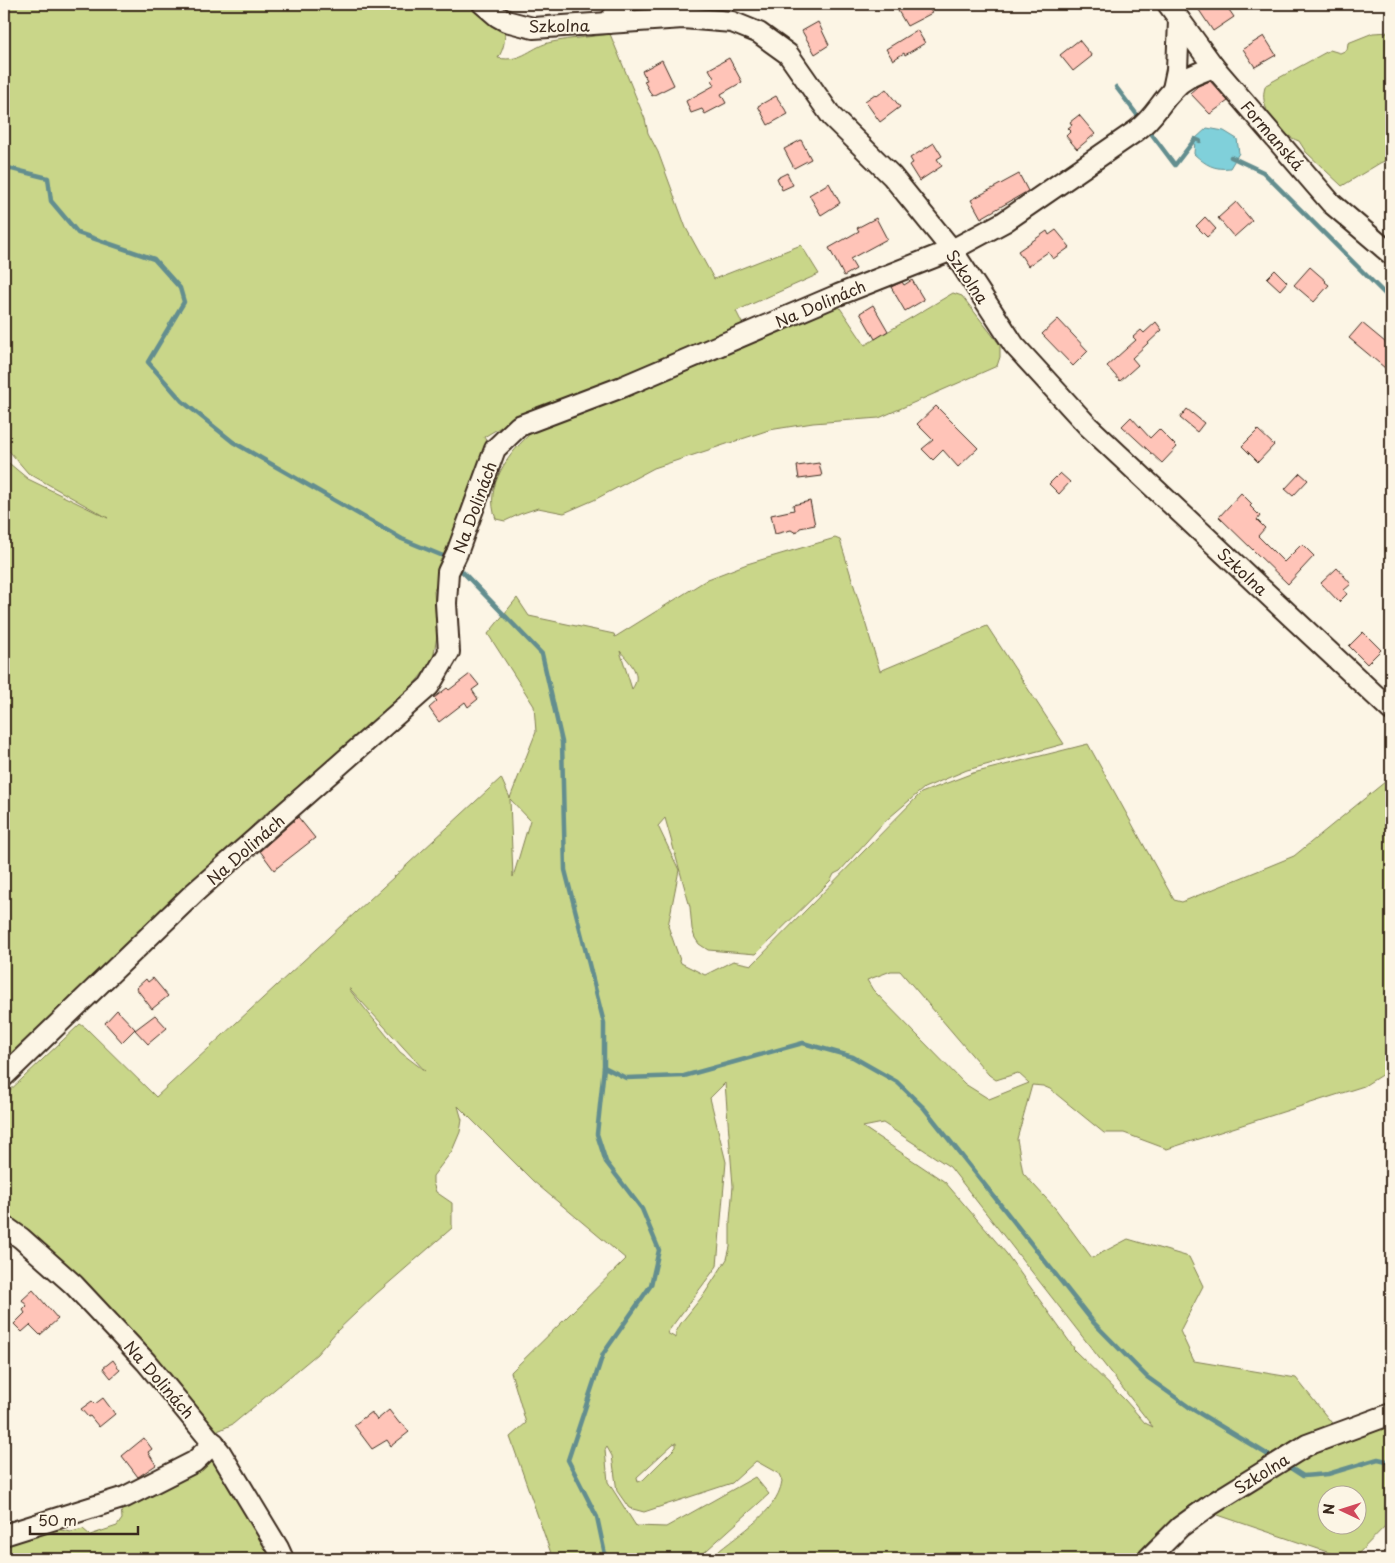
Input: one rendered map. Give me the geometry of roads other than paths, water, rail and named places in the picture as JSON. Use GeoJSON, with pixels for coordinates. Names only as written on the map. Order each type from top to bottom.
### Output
{"type":"FeatureCollection","features":[{"type":"Feature","properties":{"kind":"street","name":"Szkolna"},"geometry":{"type":"LineString","coordinates":[[483,4],[497,16],[525,27],[543,28],[683,18],[732,22],[759,33],[788,54],[832,117],[892,176],[952,250],[1014,345],[1088,426],[1391,710]]}},
{"type":"Feature","properties":{"kind":"street"},"geometry":{"type":"LineString","coordinates":[[608,23],[623,4]]}},
{"type":"Feature","properties":{"kind":"street"},"geometry":{"type":"LineString","coordinates":[[669,4],[673,11],[683,18]]}},
{"type":"Feature","properties":{"kind":"street"},"geometry":{"type":"LineString","coordinates":[[1173,89],[1177,70],[1174,12]]}},
{"type":"Feature","properties":{"kind":"street","name":"Formanská"},"geometry":{"type":"LineString","coordinates":[[1174,12],[1214,67],[1331,203],[1391,254]]}},
{"type":"Feature","properties":{"kind":"street","name":"Na Dolinách"},"geometry":{"type":"LineString","coordinates":[[4,1076],[194,893],[429,686],[449,652],[446,603],[448,572],[457,553],[495,449],[519,426],[622,387],[838,295],[952,250],[1004,222],[1142,127],[1173,89],[1190,76],[1214,67]]}},
{"type":"Feature","properties":{"kind":"street","name":"Na Dolinách"},"geometry":{"type":"LineString","coordinates":[[4,1226],[21,1238],[74,1285],[146,1362],[214,1443],[283,1559]]}},
{"type":"Feature","properties":{"kind":"street","name":"Szkolna"},"geometry":{"type":"LineString","coordinates":[[1148,1559],[1180,1527],[1212,1504],[1307,1445],[1391,1414]]}},
{"type":"Feature","properties":{"kind":"street"},"geometry":{"type":"LineString","coordinates":[[4,1535],[125,1497],[194,1462],[214,1443]]}},
{"type":"Feature","properties":{"kind":"water"},"geometry":{"type":"Polygon","coordinates":[[[1207,128],[1224,131],[1237,139],[1239,153],[1230,168],[1210,166],[1194,154],[1195,139],[1207,128]]]}},
{"type":"Feature","properties":{"kind":"waterway"},"geometry":{"type":"LineString","coordinates":[[1116,87],[1141,120]]}},
{"type":"Feature","properties":{"kind":"waterway"},"geometry":{"type":"LineString","coordinates":[[1147,128],[1175,165],[1195,139],[1200,141]]}},
{"type":"Feature","properties":{"kind":"waterway"},"geometry":{"type":"LineString","coordinates":[[1231,157],[1263,172],[1391,300]]}},
{"type":"Feature","properties":{"kind":"waterway"},"geometry":{"type":"LineString","coordinates":[[4,167],[48,178],[51,201],[78,233],[154,259],[180,288],[184,302],[148,362],[182,401],[233,442],[402,539],[448,558]]}},
{"type":"Feature","properties":{"kind":"waterway"},"geometry":{"type":"LineString","coordinates":[[457,566],[542,654],[562,742],[565,870],[604,1023],[604,1067],[597,1134],[606,1162],[642,1209],[659,1250],[651,1285],[603,1354],[568,1460],[597,1517],[606,1559]]}},
{"type":"Feature","properties":{"kind":"waterway"},"geometry":{"type":"LineString","coordinates":[[604,1067],[626,1078],[684,1076],[803,1043],[853,1057],[897,1082],[924,1108],[1094,1323],[1147,1377],[1189,1407],[1275,1459]]}},
{"type":"Feature","properties":{"kind":"waterway"},"geometry":{"type":"LineString","coordinates":[[1286,1465],[1303,1476],[1328,1474],[1378,1459],[1391,1462]]}}]}
